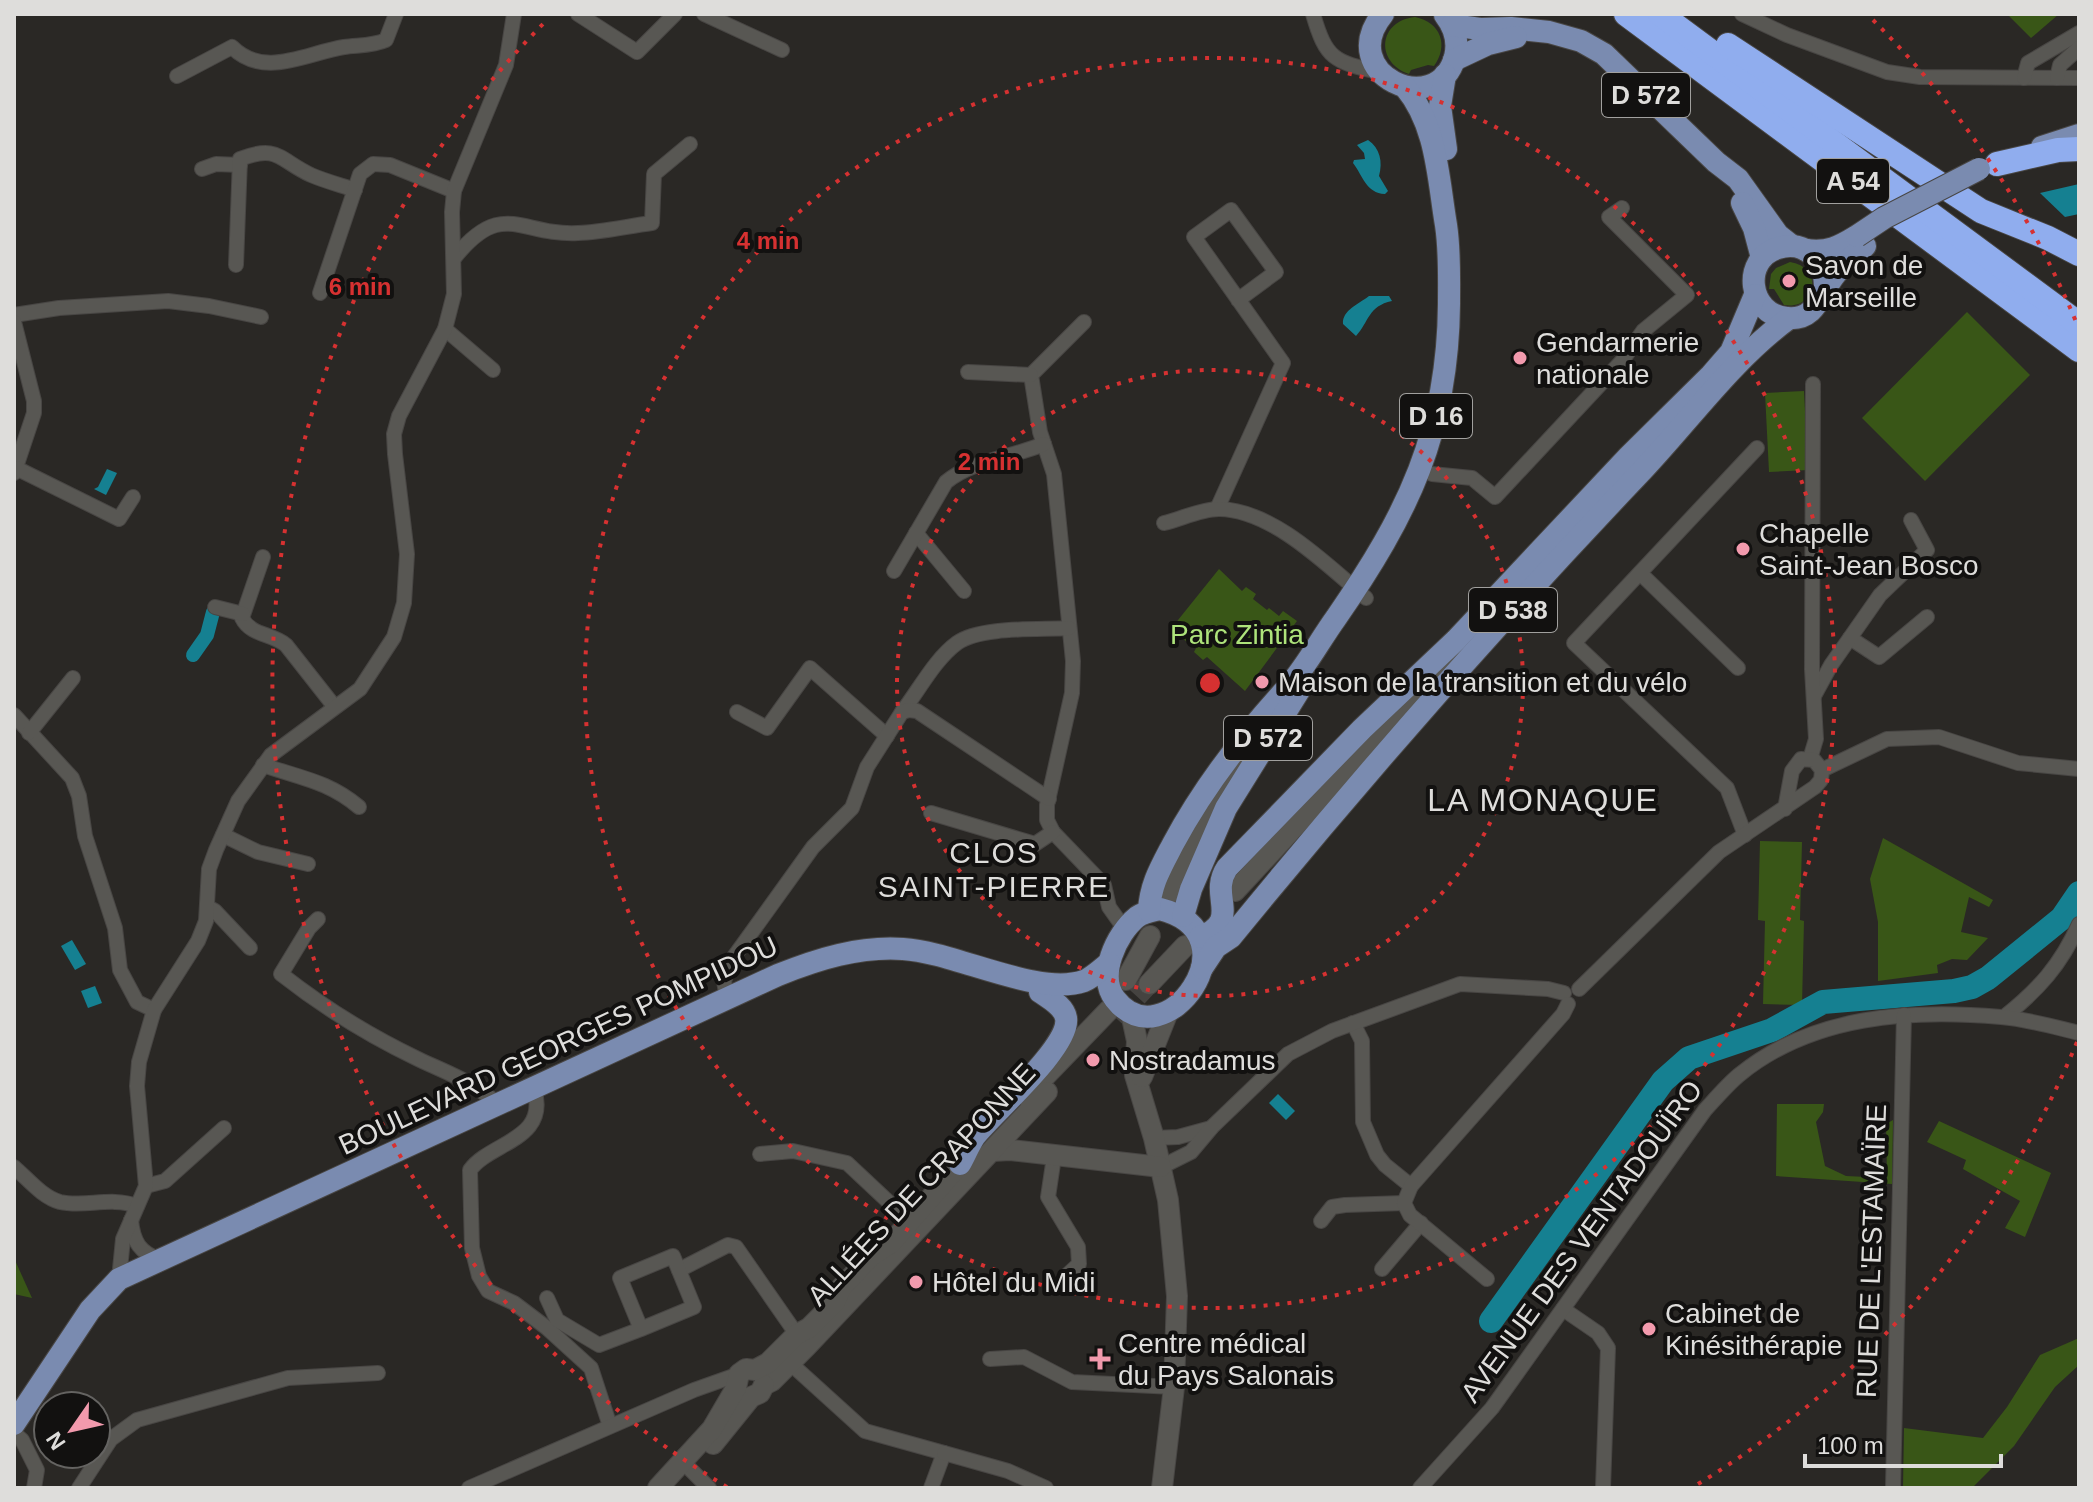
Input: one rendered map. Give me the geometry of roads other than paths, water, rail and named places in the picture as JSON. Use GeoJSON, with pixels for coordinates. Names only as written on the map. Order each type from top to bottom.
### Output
{"type":"FeatureCollection","features":[{"type":"Feature","properties":{"kind":"highway","name":"A 54"},"geometry":{"type":"LineString","coordinates":[[1626,14],[2079,350]]}},
{"type":"Feature","properties":{"kind":"highway","name":"A 54"},"geometry":{"type":"LineString","coordinates":[[1660,14],[2079,324]]}},
{"type":"Feature","properties":{"kind":"highway"},"geometry":{"type":"LineString","coordinates":[[1681,14],[1981,211],[2079,254]]}},
{"type":"Feature","properties":{"kind":"highway"},"geometry":{"type":"LineString","coordinates":[[1988,166],[2058,150],[2079,149]]}},
{"type":"Feature","properties":{"kind":"main road","name":"D 572"},"geometry":{"type":"LineString","coordinates":[[1448,19],[1480,29],[1549,32],[1581,41],[1604,54],[1716,162],[1738,179],[1778,235],[1799,248]]}},
{"type":"Feature","properties":{"kind":"main road"},"geometry":{"type":"LineString","coordinates":[[1374,23],[1373,62],[1379,72],[1391,82],[1419,88],[1433,84],[1449,68],[1456,36],[1448,19]]}},
{"type":"Feature","properties":{"kind":"main road","name":"D 572"},"geometry":{"type":"LineString","coordinates":[[1449,68],[1488,44],[1533,31]]}},
{"type":"Feature","properties":{"kind":"main road","name":"D 16"},"geometry":{"type":"LineString","coordinates":[[1289,686],[1361,594],[1432,474],[1444,433],[1459,347],[1462,259],[1441,117],[1441,96],[1449,68]]}},
{"type":"Feature","properties":{"kind":"main road","name":"D 16"},"geometry":{"type":"LineString","coordinates":[[1361,594],[1416,481],[1442,392],[1448,349],[1450,248],[1432,144],[1422,111],[1405,87]]}},
{"type":"Feature","properties":{"kind":"main road"},"geometry":{"type":"LineString","coordinates":[[1861,241],[1824,253],[1781,247],[1762,258],[1754,275],[1755,295],[1768,311],[1788,319],[1808,313],[1861,241],[1921,199],[1988,166],[2079,135]]}},
{"type":"Feature","properties":{"kind":"main road","name":"D 572"},"geometry":{"type":"LineString","coordinates":[[1716,162],[1750,217],[1762,258]]}},
{"type":"Feature","properties":{"kind":"main road"},"geometry":{"type":"LineString","coordinates":[[1799,248],[1822,266],[1825,288]]}},
{"type":"Feature","properties":{"kind":"main road","name":"D 538"},"geometry":{"type":"LineString","coordinates":[[1202,968],[1216,947],[1231,937],[1569,546],[1731,352],[1755,295]]}},
{"type":"Feature","properties":{"kind":"main road","name":"D 538"},"geometry":{"type":"LineString","coordinates":[[1192,942],[1221,924],[1223,898],[1219,885],[1227,868],[1362,729],[1755,345],[1788,319]]}},
{"type":"Feature","properties":{"kind":"main road"},"geometry":{"type":"LineString","coordinates":[[1235,891],[1391,723],[1569,546]]}},
{"type":"Feature","properties":{"kind":"main road","name":"D 572"},"geometry":{"type":"LineString","coordinates":[[1183,916],[1191,889],[1226,808],[1361,594]]}},
{"type":"Feature","properties":{"kind":"main road"},"geometry":{"type":"LineString","coordinates":[[1391,723],[1456,640]]}},
{"type":"Feature","properties":{"kind":"main road"},"geometry":{"type":"LineString","coordinates":[[1168,895],[1225,788],[1289,686]]}},
{"type":"Feature","properties":{"kind":"main road"},"geometry":{"type":"LineString","coordinates":[[1149,911],[1149,894],[1154,880],[1193,809],[1217,771],[1270,704],[1289,686]]}},
{"type":"Feature","properties":{"kind":"main road"},"geometry":{"type":"LineString","coordinates":[[1040,992],[1119,1004],[1145,1016],[1168,1012],[1177,1007],[1198,980],[1202,968],[1192,942],[1193,925],[1183,916],[1160,909],[1137,917],[1109,963],[1106,977],[1108,989],[1119,1004],[1137,1041],[1135,1075],[1168,1200],[1177,1296],[1174,1387],[1162,1488]]}},
{"type":"Feature","properties":{"kind":"main road"},"geometry":{"type":"LineString","coordinates":[[1119,1004],[1150,936]]}},
{"type":"Feature","properties":{"kind":"main road"},"geometry":{"type":"LineString","coordinates":[[1149,984],[1192,942]]}},
{"type":"Feature","properties":{"kind":"main road","name":"BOULEVARD GEORGES POMPIDOU"},"geometry":{"type":"LineString","coordinates":[[126,1275],[727,999],[806,964],[837,954],[904,949],[1058,984],[1082,981],[1109,963]]}},
{"type":"Feature","properties":{"kind":"main road","name":"BOULEVARD GEORGES POMPIDOU"},"geometry":{"type":"LineString","coordinates":[[960,1164],[976,1136],[1040,1067],[1064,1030],[1066,1017],[1063,1011],[1022,978]]}},
{"type":"Feature","properties":{"kind":"main road","name":"ALLÉES DE CRAPONNE"},"geometry":{"type":"LineString","coordinates":[[658,1488],[733,1423],[749,1383],[768,1363],[801,1340],[993,1151],[1119,1004]]}},
{"type":"Feature","properties":{"kind":"main road","name":"ALLÉES DE CRAPONNE"},"geometry":{"type":"LineString","coordinates":[[749,1383],[772,1381],[790,1363],[809,1328],[835,1302],[841,1288],[891,1243],[960,1164],[1119,1004]]}},
{"type":"Feature","properties":{"kind":"main road"},"geometry":{"type":"LineString","coordinates":[[1139,1085],[1168,1012]]}},
{"type":"Feature","properties":{"kind":"main road"},"geometry":{"type":"LineString","coordinates":[[960,1164],[1024,1115]]}},
{"type":"Feature","properties":{"kind":"main road"},"geometry":{"type":"LineString","coordinates":[[993,1151],[1010,1150],[1161,1167]]}},
{"type":"Feature","properties":{"kind":"main road"},"geometry":{"type":"LineString","coordinates":[[14,1424],[90,1310],[126,1275]]}},
{"type":"Feature","properties":{"kind":"main road","name":"ALLÉES DE CRAPONNE"},"geometry":{"type":"LineString","coordinates":[[671,1488],[686,1465]]}},
{"type":"Feature","properties":{"kind":"street"},"geometry":{"type":"LineString","coordinates":[[177,76],[232,47],[242,57],[263,63],[278,63],[342,47],[378,44],[386,40],[396,14]]}},
{"type":"Feature","properties":{"kind":"street"},"geometry":{"type":"LineString","coordinates":[[126,1275],[123,1239],[146,1186],[137,1086],[139,1062],[154,1010],[198,941],[206,921],[209,869],[223,835],[238,801],[263,765],[288,740],[360,689],[397,626],[407,582],[407,554],[394,434],[399,416],[445,329],[454,294],[454,191],[506,65],[514,14]]}},
{"type":"Feature","properties":{"kind":"street"},"geometry":{"type":"LineString","coordinates":[[578,14],[637,52],[675,14]]}},
{"type":"Feature","properties":{"kind":"street"},"geometry":{"type":"LineString","coordinates":[[704,14],[782,50]]}},
{"type":"Feature","properties":{"kind":"street"},"geometry":{"type":"LineString","coordinates":[[1313,14],[1326,50],[1335,58],[1379,72]]}},
{"type":"Feature","properties":{"kind":"street"},"geometry":{"type":"LineString","coordinates":[[1742,14],[1787,35],[1887,72],[1920,77],[2079,78]]}},
{"type":"Feature","properties":{"kind":"street"},"geometry":{"type":"LineString","coordinates":[[1345,62],[1353,57],[1374,23]]}},
{"type":"Feature","properties":{"kind":"street"},"geometry":{"type":"LineString","coordinates":[[2024,78],[2028,63],[2079,33]]}},
{"type":"Feature","properties":{"kind":"street"},"geometry":{"type":"LineString","coordinates":[[2057,78],[2060,65],[2079,48]]}},
{"type":"Feature","properties":{"kind":"street"},"geometry":{"type":"LineString","coordinates":[[455,257],[472,237],[487,227],[506,222],[576,233],[652,223],[654,174],[690,144]]}},
{"type":"Feature","properties":{"kind":"street"},"geometry":{"type":"LineString","coordinates":[[236,265],[240,159],[259,151],[276,154],[311,175],[355,190]]}},
{"type":"Feature","properties":{"kind":"street"},"geometry":{"type":"LineString","coordinates":[[202,169],[216,164],[240,165]]}},
{"type":"Feature","properties":{"kind":"street"},"geometry":{"type":"LineString","coordinates":[[320,293],[360,174],[373,164],[390,165],[454,191]]}},
{"type":"Feature","properties":{"kind":"street"},"geometry":{"type":"LineString","coordinates":[[1432,474],[1472,478],[1495,497],[1622,361],[1643,331],[1687,295],[1609,217],[1622,208]]}},
{"type":"Feature","properties":{"kind":"street"},"geometry":{"type":"LineString","coordinates":[[1217,509],[1283,363],[1238,300],[1194,237],[1231,210],[1276,272],[1238,300]]}},
{"type":"Feature","properties":{"kind":"street"},"geometry":{"type":"LineString","coordinates":[[14,315],[59,308],[168,301],[261,317]]}},
{"type":"Feature","properties":{"kind":"street"},"geometry":{"type":"LineString","coordinates":[[14,322],[32,388],[34,413],[15,470],[119,519],[133,497]]}},
{"type":"Feature","properties":{"kind":"street"},"geometry":{"type":"LineString","coordinates":[[968,372],[1031,375],[1084,322]]}},
{"type":"Feature","properties":{"kind":"street"},"geometry":{"type":"LineString","coordinates":[[445,329],[493,370]]}},
{"type":"Feature","properties":{"kind":"street"},"geometry":{"type":"LineString","coordinates":[[1031,375],[1040,432],[1054,474],[1072,693],[1047,820],[1053,832],[1104,885],[1109,907],[1126,931]]}},
{"type":"Feature","properties":{"kind":"street"},"geometry":{"type":"LineString","coordinates":[[1810,759],[1816,739],[1813,384]]}},
{"type":"Feature","properties":{"kind":"street"},"geometry":{"type":"LineString","coordinates":[[894,571],[946,482],[957,472],[970,465],[993,462],[1044,444]]}},
{"type":"Feature","properties":{"kind":"street"},"geometry":{"type":"LineString","coordinates":[[1745,835],[1727,788],[1574,643],[1757,448]]}},
{"type":"Feature","properties":{"kind":"street"},"geometry":{"type":"LineString","coordinates":[[1164,523],[1217,509],[1256,516],[1299,543],[1361,594]]}},
{"type":"Feature","properties":{"kind":"street"},"geometry":{"type":"LineString","coordinates":[[1814,697],[1880,595],[1927,550],[1911,520]]}},
{"type":"Feature","properties":{"kind":"street"},"geometry":{"type":"LineString","coordinates":[[916,533],[964,591]]}},
{"type":"Feature","properties":{"kind":"street"},"geometry":{"type":"LineString","coordinates":[[263,557],[242,618],[250,629],[286,645],[334,706]]}},
{"type":"Feature","properties":{"kind":"street"},"geometry":{"type":"LineString","coordinates":[[1640,573],[1738,668]]}},
{"type":"Feature","properties":{"kind":"street"},"geometry":{"type":"LineString","coordinates":[[215,607],[243,614]]}},
{"type":"Feature","properties":{"kind":"street"},"geometry":{"type":"LineString","coordinates":[[1850,638],[1879,657],[1927,617]]}},
{"type":"Feature","properties":{"kind":"street"},"geometry":{"type":"LineString","coordinates":[[727,999],[724,981],[731,961],[813,847],[852,808],[867,767],[902,712],[958,641],[984,633],[1069,628]]}},
{"type":"Feature","properties":{"kind":"street"},"geometry":{"type":"LineString","coordinates":[[737,712],[767,728],[810,668],[887,736]]}},
{"type":"Feature","properties":{"kind":"street"},"geometry":{"type":"LineString","coordinates":[[29,733],[73,678]]}},
{"type":"Feature","properties":{"kind":"street"},"geometry":{"type":"LineString","coordinates":[[902,712],[917,711],[1049,799]]}},
{"type":"Feature","properties":{"kind":"street"},"geometry":{"type":"LineString","coordinates":[[14,715],[72,778],[79,796],[85,836],[115,928],[120,970],[137,1002],[154,1010]]}},
{"type":"Feature","properties":{"kind":"street"},"geometry":{"type":"LineString","coordinates":[[1822,770],[1887,739],[1939,737],[2018,763],[2079,769]]}},
{"type":"Feature","properties":{"kind":"street"},"geometry":{"type":"LineString","coordinates":[[1487,1279],[1410,1215],[1404,1203],[1411,1186],[1563,1014],[1569,987],[1579,989],[1719,852],[1785,809],[1821,780],[1822,770],[1818,763],[1810,759],[1796,762],[1785,809]]}},
{"type":"Feature","properties":{"kind":"street"},"geometry":{"type":"LineString","coordinates":[[263,765],[326,784],[359,807]]}},
{"type":"Feature","properties":{"kind":"street"},"geometry":{"type":"LineString","coordinates":[[1791,776],[1796,785],[1810,789]]}},
{"type":"Feature","properties":{"kind":"street"},"geometry":{"type":"LineString","coordinates":[[931,813],[1035,844],[1053,832]]}},
{"type":"Feature","properties":{"kind":"street"},"geometry":{"type":"LineString","coordinates":[[223,835],[258,852],[308,864]]}},
{"type":"Feature","properties":{"kind":"street"},"geometry":{"type":"LineString","coordinates":[[208,907],[250,948]]}},
{"type":"Feature","properties":{"kind":"street"},"geometry":{"type":"LineString","coordinates":[[318,919],[309,928],[281,974],[361,1028],[416,1059],[475,1085],[498,1105]]}},
{"type":"Feature","properties":{"kind":"street"},"geometry":{"type":"LineString","coordinates":[[2004,1017],[2034,994],[2056,965],[2079,924]]}},
{"type":"Feature","properties":{"kind":"street"},"geometry":{"type":"LineString","coordinates":[[1161,1167],[1191,1152],[1212,1127],[1288,1054],[1332,1031],[1460,984],[1548,989],[1566,998]]}},
{"type":"Feature","properties":{"kind":"street"},"geometry":{"type":"LineString","coordinates":[[2034,994],[2034,1023]]}},
{"type":"Feature","properties":{"kind":"street","name":"AVENUE DES VENTADOUÏRO"},"geometry":{"type":"LineString","coordinates":[[1420,1488],[1492,1408],[1705,1110],[1739,1075],[1776,1051],[1809,1035],[1857,1020],[1904,1015],[2004,1017],[2079,1033]]}},
{"type":"Feature","properties":{"kind":"street","name":"RUE DE L'ESTAMAÏRE"},"geometry":{"type":"LineString","coordinates":[[1893,1488],[1904,1015]]}},
{"type":"Feature","properties":{"kind":"street"},"geometry":{"type":"LineString","coordinates":[[1353,1023],[1362,1041],[1363,1122],[1377,1155],[1411,1186]]}},
{"type":"Feature","properties":{"kind":"street"},"geometry":{"type":"LineString","coordinates":[[534,1089],[535,1113],[526,1130],[509,1144],[477,1161],[470,1170],[472,1248],[479,1276],[488,1291],[514,1303],[591,1368],[610,1426]]}},
{"type":"Feature","properties":{"kind":"street"},"geometry":{"type":"LineString","coordinates":[[1154,1138],[1178,1137],[1212,1127]]}},
{"type":"Feature","properties":{"kind":"street"},"geometry":{"type":"LineString","coordinates":[[146,1186],[165,1181],[224,1128]]}},
{"type":"Feature","properties":{"kind":"street"},"geometry":{"type":"LineString","coordinates":[[760,1154],[793,1151],[847,1163],[910,1222]]}},
{"type":"Feature","properties":{"kind":"street"},"geometry":{"type":"LineString","coordinates":[[1054,1157],[1048,1197],[1078,1247],[1079,1264],[1065,1277]]}},
{"type":"Feature","properties":{"kind":"street"},"geometry":{"type":"LineString","coordinates":[[14,1167],[34,1186],[62,1202],[116,1200],[137,1206]]}},
{"type":"Feature","properties":{"kind":"street"},"geometry":{"type":"LineString","coordinates":[[1321,1221],[1332,1207],[1404,1203]]}},
{"type":"Feature","properties":{"kind":"street"},"geometry":{"type":"LineString","coordinates":[[131,1220],[133,1237],[140,1249],[148,1256],[161,1260]]}},
{"type":"Feature","properties":{"kind":"street"},"geometry":{"type":"LineString","coordinates":[[1382,1269],[1421,1223]]}},
{"type":"Feature","properties":{"kind":"street"},"geometry":{"type":"LineString","coordinates":[[679,1270],[728,1245],[736,1247],[801,1340]]}},
{"type":"Feature","properties":{"kind":"street"},"geometry":{"type":"LineString","coordinates":[[577,1355],[599,1345],[641,1329],[694,1307],[673,1256],[620,1278],[641,1329]]}},
{"type":"Feature","properties":{"kind":"street"},"geometry":{"type":"LineString","coordinates":[[547,1298],[557,1320],[599,1345]]}},
{"type":"Feature","properties":{"kind":"street"},"geometry":{"type":"LineString","coordinates":[[1563,1309],[1598,1333],[1608,1348],[1603,1488]]}},
{"type":"Feature","properties":{"kind":"street"},"geometry":{"type":"LineString","coordinates":[[990,1359],[1024,1357],[1072,1382],[1174,1387]]}},
{"type":"Feature","properties":{"kind":"street"},"geometry":{"type":"LineString","coordinates":[[790,1363],[865,1431],[1008,1471],[1046,1488]]}},
{"type":"Feature","properties":{"kind":"street"},"geometry":{"type":"LineString","coordinates":[[79,1488],[111,1439],[137,1420],[288,1378],[378,1373]]}},
{"type":"Feature","properties":{"kind":"street"},"geometry":{"type":"LineString","coordinates":[[469,1488],[714,1382],[749,1383]]}},
{"type":"Feature","properties":{"kind":"street"},"geometry":{"type":"LineString","coordinates":[[14,1433],[22,1440],[37,1470],[34,1488]]}},
{"type":"Feature","properties":{"kind":"street"},"geometry":{"type":"LineString","coordinates":[[931,1488],[944,1453]]}},
{"type":"Feature","properties":{"kind":"street"},"geometry":{"type":"LineString","coordinates":[[686,1465],[709,1488]]}},
{"type":"Feature","properties":{"kind":"water"},"geometry":{"type":"Polygon","coordinates":[[[1368,140],[1380,156],[1379,176],[1388,191],[1385,194],[1373,191],[1353,163],[1354,160],[1365,159],[1357,145],[1368,140]]]}},
{"type":"Feature","properties":{"kind":"water"},"geometry":{"type":"Polygon","coordinates":[[[2079,184],[2079,214],[2065,217],[2040,193],[2079,184]]]}},
{"type":"Feature","properties":{"kind":"water"},"geometry":{"type":"Polygon","coordinates":[[[1369,296],[1389,296],[1392,301],[1373,311],[1356,336],[1343,324],[1343,319],[1348,311],[1369,296]]]}},
{"type":"Feature","properties":{"kind":"water"},"geometry":{"type":"Polygon","coordinates":[[[107,469],[117,473],[106,495],[94,489],[107,469]]]}},
{"type":"Feature","properties":{"kind":"water"},"geometry":{"type":"Polygon","coordinates":[[[72,940],[86,964],[75,970],[61,946],[72,940]]]}},
{"type":"Feature","properties":{"kind":"water"},"geometry":{"type":"Polygon","coordinates":[[[95,986],[102,1003],[88,1008],[81,991],[95,986]]]}},
{"type":"Feature","properties":{"kind":"water"},"geometry":{"type":"Polygon","coordinates":[[[1278,1094],[1295,1111],[1286,1120],[1269,1103],[1278,1094]]]}},
{"type":"Feature","properties":{"kind":"waterway"},"geometry":{"type":"LineString","coordinates":[[193,655],[207,635],[213,612]]}},
{"type":"Feature","properties":{"kind":"waterway"},"geometry":{"type":"LineString","coordinates":[[1491,1321],[1663,1081],[1689,1058],[1772,1030],[1823,1002],[1972,987],[1988,978],[2062,918],[2079,893]]}},
{"type":"Feature","properties":{"kind":"tunnel"},"geometry":{"type":"LineString","coordinates":[[1117,1019],[1149,984]]}},
{"type":"Feature","properties":{"kind":"place","name":"Savon de Marseille"},"geometry":{"type":"Point","coordinates":[1789,281]}},
{"type":"Feature","properties":{"kind":"place","name":"Gendarmerie nationale"},"geometry":{"type":"Point","coordinates":[1520,358]}},
{"type":"Feature","properties":{"kind":"place","name":"Chapelle Saint-Jean Bosco"},"geometry":{"type":"Point","coordinates":[1743,549]}},
{"type":"Feature","properties":{"kind":"place","name":"Maison de la transition et du vélo"},"geometry":{"type":"Point","coordinates":[1262,682]}},
{"type":"Feature","properties":{"kind":"place","name":"Nostradamus"},"geometry":{"type":"Point","coordinates":[1093,1060]}},
{"type":"Feature","properties":{"kind":"place","name":"Hôtel du Midi"},"geometry":{"type":"Point","coordinates":[916,1282]}},
{"type":"Feature","properties":{"kind":"place","name":"Cabinet de Kinésithérapie"},"geometry":{"type":"Point","coordinates":[1649,1329]}},
{"type":"Feature","properties":{"kind":"place","name":"Centre médical du Pays Salonais"},"geometry":{"type":"Point","coordinates":[1100,1359]}},
{"type":"Feature","properties":{"kind":"district","name":"LA MONAQUE"},"geometry":{"type":"Point","coordinates":[1543,800]}},
{"type":"Feature","properties":{"kind":"district","name":"CLOS SAINT-PIERRE"},"geometry":{"type":"Point","coordinates":[994,870]}},
{"type":"Feature","properties":{"kind":"park label","name":"Parc Zintia"},"geometry":{"type":"Point","coordinates":[1237,634]}}]}
